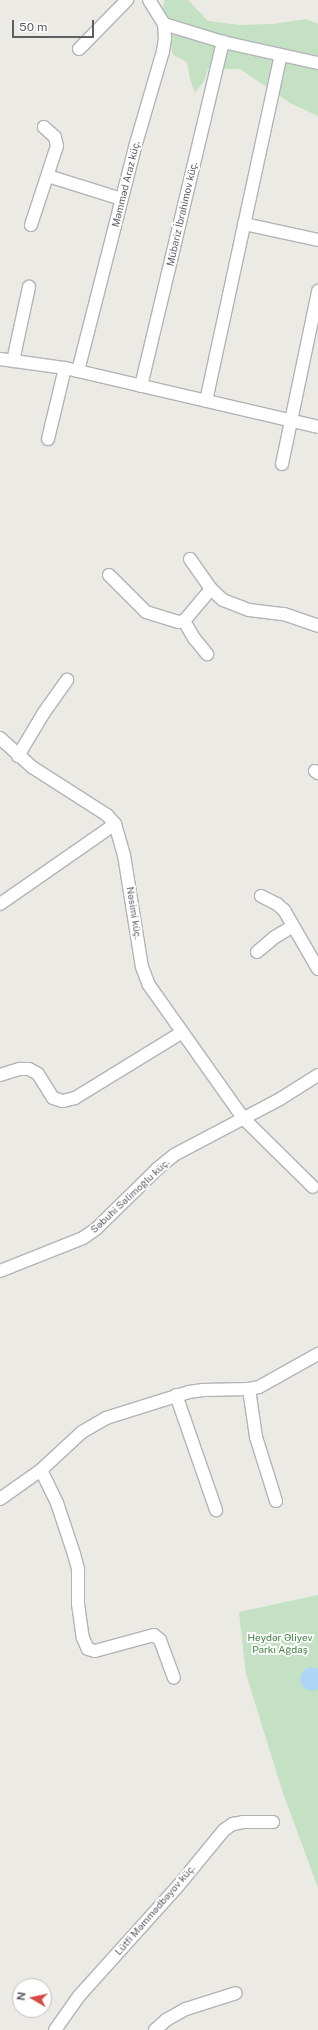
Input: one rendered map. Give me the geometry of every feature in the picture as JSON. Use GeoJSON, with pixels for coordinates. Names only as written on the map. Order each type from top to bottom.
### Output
{"type":"FeatureCollection","features":[{"type":"Feature","properties":{"kind":"street"},"geometry":{"type":"LineString","coordinates":[[79,49],[127,0]]}},
{"type":"Feature","properties":{"kind":"street"},"geometry":{"type":"LineString","coordinates":[[149,0],[164,24],[223,42],[318,63]]}},
{"type":"Feature","properties":{"kind":"street","name":"Məmməd Araz küç."},"geometry":{"type":"LineString","coordinates":[[78,371],[122,199],[163,51],[164,24]]}},
{"type":"Feature","properties":{"kind":"street","name":"Mübariz İbrahimov küç."},"geometry":{"type":"LineString","coordinates":[[141,386],[223,42]]}},
{"type":"Feature","properties":{"kind":"street"},"geometry":{"type":"LineString","coordinates":[[206,401],[281,55]]}},
{"type":"Feature","properties":{"kind":"street"},"geometry":{"type":"LineString","coordinates":[[31,225],[48,176],[56,146],[55,137],[44,127]]}},
{"type":"Feature","properties":{"kind":"street"},"geometry":{"type":"LineString","coordinates":[[48,176],[122,199]]}},
{"type":"Feature","properties":{"kind":"street"},"geometry":{"type":"LineString","coordinates":[[244,224],[318,240]]}},
{"type":"Feature","properties":{"kind":"street"},"geometry":{"type":"LineString","coordinates":[[13,360],[29,288]]}},
{"type":"Feature","properties":{"kind":"street"},"geometry":{"type":"LineString","coordinates":[[282,464],[318,291]]}},
{"type":"Feature","properties":{"kind":"street"},"geometry":{"type":"LineString","coordinates":[[0,359],[65,368],[318,426]]}},
{"type":"Feature","properties":{"kind":"street"},"geometry":{"type":"LineString","coordinates":[[48,439],[65,368]]}},
{"type":"Feature","properties":{"kind":"street"},"geometry":{"type":"LineString","coordinates":[[190,559],[211,589],[223,600],[249,610],[284,614],[318,626]]}},
{"type":"Feature","properties":{"kind":"street"},"geometry":{"type":"LineString","coordinates":[[109,575],[146,612],[178,622],[184,621],[211,589]]}},
{"type":"Feature","properties":{"kind":"street"},"geometry":{"type":"LineString","coordinates":[[184,621],[194,638],[207,654]]}},
{"type":"Feature","properties":{"kind":"street"},"geometry":{"type":"LineString","coordinates":[[18,756],[43,714],[67,680]]}},
{"type":"Feature","properties":{"kind":"street"},"geometry":{"type":"LineString","coordinates":[[0,738],[18,756],[32,767],[107,815],[115,824],[0,904]]}},
{"type":"Feature","properties":{"kind":"street","name":"Nəsimi küç."},"geometry":{"type":"LineString","coordinates":[[115,824],[124,855],[142,967],[149,986],[243,1118],[313,1187]]}},
{"type":"Feature","properties":{"kind":"street"},"geometry":{"type":"LineString","coordinates":[[261,896],[277,904],[284,910],[318,969]]}},
{"type":"Feature","properties":{"kind":"street"},"geometry":{"type":"LineString","coordinates":[[257,952],[275,937],[293,926]]}},
{"type":"Feature","properties":{"kind":"street"},"geometry":{"type":"LineString","coordinates":[[0,1075],[29,1069],[38,1074],[53,1098],[63,1101],[75,1098],[181,1032]]}},
{"type":"Feature","properties":{"kind":"street","name":"Səbuhi Səlimoğlu küç."},"geometry":{"type":"LineString","coordinates":[[0,1271],[83,1238],[96,1229],[157,1169],[174,1155],[280,1099],[318,1075]]}},
{"type":"Feature","properties":{"kind":"street"},"geometry":{"type":"LineString","coordinates":[[0,1499],[41,1470],[77,1436],[106,1418],[176,1395],[203,1390],[249,1390],[269,1382],[318,1354]]}},
{"type":"Feature","properties":{"kind":"street"},"geometry":{"type":"LineString","coordinates":[[249,1390],[256,1438],[276,1501]]}},
{"type":"Feature","properties":{"kind":"street"},"geometry":{"type":"LineString","coordinates":[[176,1395],[216,1510]]}},
{"type":"Feature","properties":{"kind":"street"},"geometry":{"type":"LineString","coordinates":[[41,1470],[57,1503],[78,1569],[78,1604],[83,1638],[88,1649],[96,1651],[154,1635],[160,1640],[174,1678]]}},
{"type":"Feature","properties":{"kind":"street","name":"Lütfi Məmmədbəyov küç."},"geometry":{"type":"LineString","coordinates":[[55,2030],[79,1996],[178,1886],[224,1830],[232,1824],[243,1822],[273,1822]]}},
{"type":"Feature","properties":{"kind":"street"},"geometry":{"type":"LineString","coordinates":[[155,2030],[166,2020],[186,2009],[236,1993]]}},
{"type":"Feature","properties":{"kind":"green space"},"geometry":{"type":"Polygon","coordinates":[[[164,0],[188,0],[208,21],[240,25],[273,24],[306,19],[318,24],[318,116],[290,103],[240,69],[208,69],[204,81],[195,93],[190,79],[187,62],[173,55],[163,9],[164,0]]]}},
{"type":"Feature","properties":{"kind":"green space","name":"Heydər Əliyev Parkı Ağdaş"},"geometry":{"type":"Polygon","coordinates":[[[318,1595],[318,1888],[282,1790],[246,1674],[239,1612],[318,1595]]]}},
{"type":"Feature","properties":{"kind":"water"},"geometry":{"type":"Polygon","coordinates":[[[311,1667],[318,1669],[318,1689],[312,1691],[305,1689],[300,1683],[300,1676],[304,1670],[311,1667]]]}}]}
